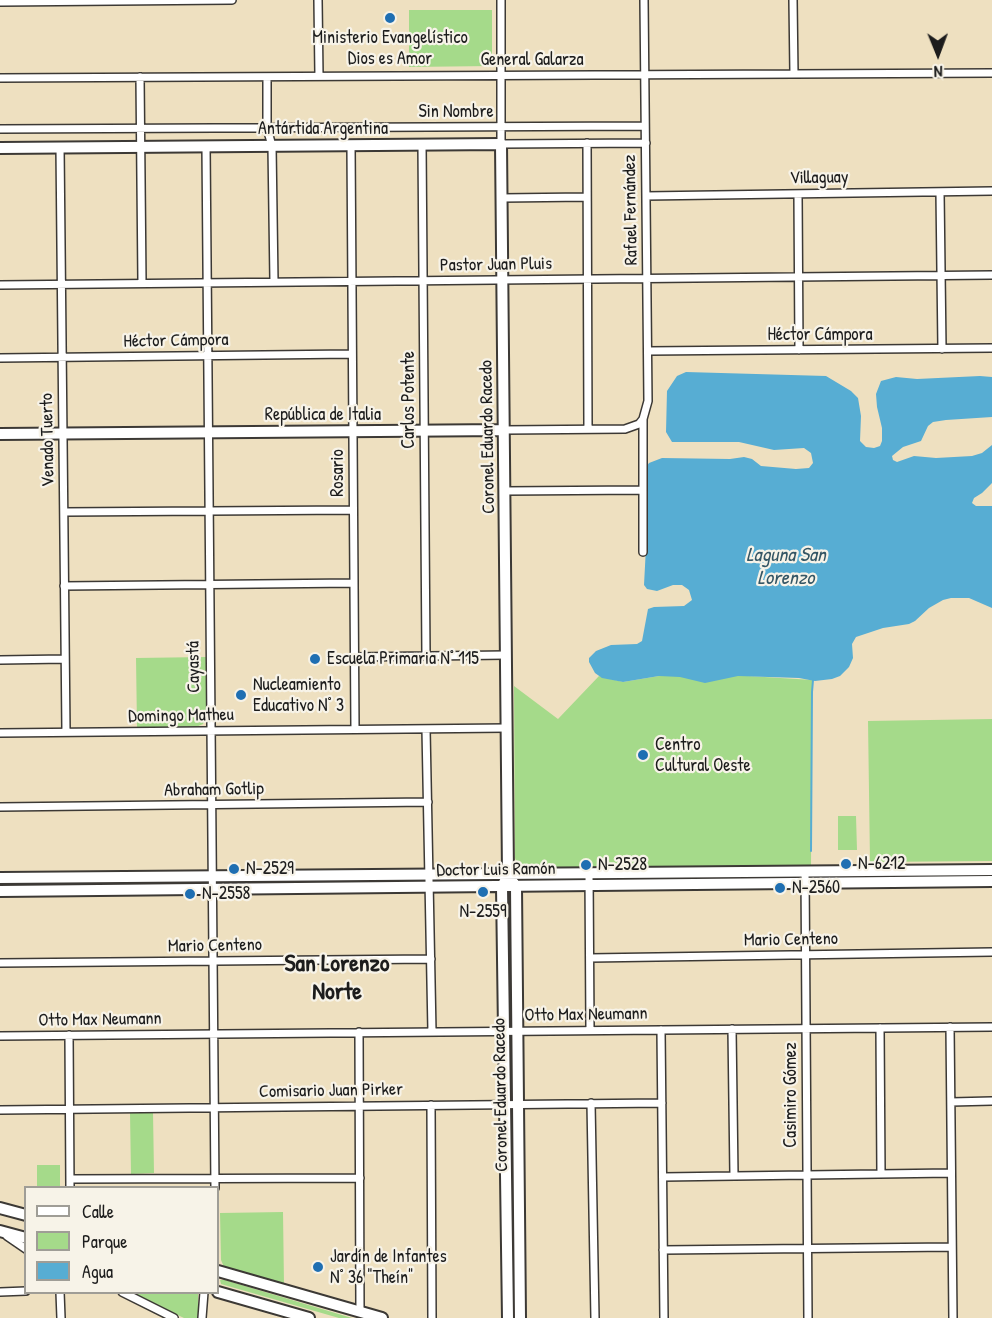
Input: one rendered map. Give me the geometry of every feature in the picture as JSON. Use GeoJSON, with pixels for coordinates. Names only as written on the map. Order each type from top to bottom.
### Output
{"type":"FeatureCollection","features":[{"type":"Feature","properties":{"kind":"street"},"geometry":{"type":"LineString","coordinates":[[0,2],[232,0]]}},
{"type":"Feature","properties":{"kind":"street"},"geometry":{"type":"LineString","coordinates":[[318,0],[319,76]]}},
{"type":"Feature","properties":{"kind":"street","name":"Coronel Eduardo Racedo"},"geometry":{"type":"LineString","coordinates":[[501,0],[508,874],[502,887],[508,1318]]}},
{"type":"Feature","properties":{"kind":"street","name":"Rafael Fernández"},"geometry":{"type":"LineString","coordinates":[[643,552],[643,419],[648,401],[644,0]]}},
{"type":"Feature","properties":{"kind":"street"},"geometry":{"type":"LineString","coordinates":[[793,0],[794,74]]}},
{"type":"Feature","properties":{"kind":"street","name":"General Galarza"},"geometry":{"type":"LineString","coordinates":[[0,78],[992,73]]}},
{"type":"Feature","properties":{"kind":"street"},"geometry":{"type":"LineString","coordinates":[[140,77],[142,283]]}},
{"type":"Feature","properties":{"kind":"street"},"geometry":{"type":"LineString","coordinates":[[267,77],[267,128],[272,146],[274,282]]}},
{"type":"Feature","properties":{"kind":"street","name":"Sin Nombre"},"geometry":{"type":"LineString","coordinates":[[0,129],[645,126]]}},
{"type":"Feature","properties":{"kind":"street"},"geometry":{"type":"LineString","coordinates":[[587,143],[588,429]]}},
{"type":"Feature","properties":{"kind":"street","name":"Antártida Argentina"},"geometry":{"type":"LineString","coordinates":[[0,148],[646,143]]}},
{"type":"Feature","properties":{"kind":"street","name":"Carlos Potente"},"geometry":{"type":"LineString","coordinates":[[422,144],[426,656]]}},
{"type":"Feature","properties":{"kind":"street","name":"Rosario"},"geometry":{"type":"LineString","coordinates":[[351,145],[355,729]]}},
{"type":"Feature","properties":{"kind":"street","name":"Cayastá"},"geometry":{"type":"LineString","coordinates":[[206,146],[214,1186]]}},
{"type":"Feature","properties":{"kind":"street","name":"Venado Tuerto"},"geometry":{"type":"LineString","coordinates":[[60,147],[66,732]]}},
{"type":"Feature","properties":{"kind":"street","name":"Villaguay"},"geometry":{"type":"LineString","coordinates":[[646,196],[992,191]]}},
{"type":"Feature","properties":{"kind":"street"},"geometry":{"type":"LineString","coordinates":[[940,192],[942,349]]}},
{"type":"Feature","properties":{"kind":"street"},"geometry":{"type":"LineString","coordinates":[[798,194],[799,350]]}},
{"type":"Feature","properties":{"kind":"street"},"geometry":{"type":"LineString","coordinates":[[502,198],[587,197]]}},
{"type":"Feature","properties":{"kind":"street","name":"Pastor Juan Pluis"},"geometry":{"type":"LineString","coordinates":[[0,285],[992,275]]}},
{"type":"Feature","properties":{"kind":"street","name":"Héctor Cámpora"},"geometry":{"type":"LineString","coordinates":[[648,351],[992,348]]}},
{"type":"Feature","properties":{"kind":"street","name":"Héctor Cámpora"},"geometry":{"type":"LineString","coordinates":[[0,358],[352,354]]}},
{"type":"Feature","properties":{"kind":"street","name":"República de Italia"},"geometry":{"type":"LineString","coordinates":[[0,434],[625,429],[639,424],[643,419]]}},
{"type":"Feature","properties":{"kind":"street"},"geometry":{"type":"LineString","coordinates":[[505,491],[643,490]]}},
{"type":"Feature","properties":{"kind":"street"},"geometry":{"type":"LineString","coordinates":[[64,513],[353,510]]}},
{"type":"Feature","properties":{"kind":"street"},"geometry":{"type":"LineString","coordinates":[[64,586],[354,583]]}},
{"type":"Feature","properties":{"kind":"street"},"geometry":{"type":"LineString","coordinates":[[354,657],[506,655]]}},
{"type":"Feature","properties":{"kind":"street"},"geometry":{"type":"LineString","coordinates":[[0,660],[65,659]]}},
{"type":"Feature","properties":{"kind":"street","name":"Domingo Matheu"},"geometry":{"type":"LineString","coordinates":[[0,733],[507,728]]}},
{"type":"Feature","properties":{"kind":"street"},"geometry":{"type":"LineString","coordinates":[[426,729],[432,1032]]}},
{"type":"Feature","properties":{"kind":"street","name":"Abraham Gotlip"},"geometry":{"type":"LineString","coordinates":[[0,807],[428,802]]}},
{"type":"Feature","properties":{"kind":"street","name":"Doctor Luis Ramón"},"geometry":{"type":"LineString","coordinates":[[0,891],[589,886],[992,870]]}},
{"type":"Feature","properties":{"kind":"street"},"geometry":{"type":"LineString","coordinates":[[589,873],[590,1030]]}},
{"type":"Feature","properties":{"kind":"street","name":"Doctor Luis Ramón"},"geometry":{"type":"LineString","coordinates":[[0,878],[589,873],[992,881]]}},
{"type":"Feature","properties":{"kind":"street"},"geometry":{"type":"LineString","coordinates":[[508,874],[516,887]]}},
{"type":"Feature","properties":{"kind":"street","name":"Casimiro Gómez"},"geometry":{"type":"LineString","coordinates":[[805,877],[808,1318]]}},
{"type":"Feature","properties":{"kind":"street","name":"Coronel Eduardo Racedo"},"geometry":{"type":"LineString","coordinates":[[516,887],[520,1318]]}},
{"type":"Feature","properties":{"kind":"street","name":"Mario Centeno"},"geometry":{"type":"LineString","coordinates":[[590,957],[992,952]]}},
{"type":"Feature","properties":{"kind":"street","name":"Mario Centeno"},"geometry":{"type":"LineString","coordinates":[[0,963],[431,959]]}},
{"type":"Feature","properties":{"kind":"street"},"geometry":{"type":"LineString","coordinates":[[950,1027],[953,1318]]}},
{"type":"Feature","properties":{"kind":"street","name":"Otto Max Neumann"},"geometry":{"type":"LineString","coordinates":[[0,1036],[992,1027]]}},
{"type":"Feature","properties":{"kind":"street"},"geometry":{"type":"LineString","coordinates":[[880,1028],[880,1174]]}},
{"type":"Feature","properties":{"kind":"street"},"geometry":{"type":"LineString","coordinates":[[732,1029],[734,1176]]}},
{"type":"Feature","properties":{"kind":"street"},"geometry":{"type":"LineString","coordinates":[[661,1030],[664,1318]]}},
{"type":"Feature","properties":{"kind":"street"},"geometry":{"type":"LineString","coordinates":[[358,1032],[360,1312]]}},
{"type":"Feature","properties":{"kind":"street"},"geometry":{"type":"LineString","coordinates":[[69,1035],[70,1186]]}},
{"type":"Feature","properties":{"kind":"street"},"geometry":{"type":"LineString","coordinates":[[951,1102],[992,1101]]}},
{"type":"Feature","properties":{"kind":"street"},"geometry":{"type":"LineString","coordinates":[[591,1103],[595,1318]]}},
{"type":"Feature","properties":{"kind":"street","name":"Comisario Juan Pirker"},"geometry":{"type":"LineString","coordinates":[[0,1110],[662,1103]]}},
{"type":"Feature","properties":{"kind":"street"},"geometry":{"type":"LineString","coordinates":[[430,1105],[432,1318]]}},
{"type":"Feature","properties":{"kind":"street"},"geometry":{"type":"LineString","coordinates":[[663,1177],[951,1173]]}},
{"type":"Feature","properties":{"kind":"street"},"geometry":{"type":"LineString","coordinates":[[70,1179],[360,1178]]}},
{"type":"Feature","properties":{"kind":"street"},"geometry":{"type":"LineString","coordinates":[[0,1208],[24,1214]]}},
{"type":"Feature","properties":{"kind":"street"},"geometry":{"type":"LineString","coordinates":[[0,1231],[24,1237]]}},
{"type":"Feature","properties":{"kind":"street"},"geometry":{"type":"LineString","coordinates":[[0,1231],[24,1248]]}},
{"type":"Feature","properties":{"kind":"street"},"geometry":{"type":"LineString","coordinates":[[663,1250],[952,1247]]}},
{"type":"Feature","properties":{"kind":"street"},"geometry":{"type":"LineString","coordinates":[[219,1270],[382,1318]]}},
{"type":"Feature","properties":{"kind":"street"},"geometry":{"type":"LineString","coordinates":[[0,1292],[24,1292]]}},
{"type":"Feature","properties":{"kind":"street"},"geometry":{"type":"LineString","coordinates":[[219,1292],[309,1318]]}},
{"type":"Feature","properties":{"kind":"street"},"geometry":{"type":"LineString","coordinates":[[60,1294],[61,1318]]}},
{"type":"Feature","properties":{"kind":"street"},"geometry":{"type":"LineString","coordinates":[[124,1294],[174,1318]]}},
{"type":"Feature","properties":{"kind":"street"},"geometry":{"type":"LineString","coordinates":[[202,1318],[204,1294]]}},
{"type":"Feature","properties":{"kind":"green space"},"geometry":{"type":"Polygon","coordinates":[[[409,10],[492,10],[492,66],[409,67],[409,10]]]}},
{"type":"Feature","properties":{"kind":"green space"},"geometry":{"type":"Polygon","coordinates":[[[206,657],[206,717],[203,724],[196,727],[137,727],[136,658],[206,657]]]}},
{"type":"Feature","properties":{"kind":"green space"},"geometry":{"type":"Polygon","coordinates":[[[599,676],[623,682],[659,676],[748,676],[813,680],[811,866],[524,869],[518,866],[515,858],[514,686],[558,719],[599,676]]]}},
{"type":"Feature","properties":{"kind":"green space"},"geometry":{"type":"Polygon","coordinates":[[[992,719],[992,861],[870,862],[868,721],[992,719]]]}},
{"type":"Feature","properties":{"kind":"green space"},"geometry":{"type":"Polygon","coordinates":[[[838,816],[856,816],[857,850],[838,850],[838,816]]]}},
{"type":"Feature","properties":{"kind":"green space"},"geometry":{"type":"Polygon","coordinates":[[[417,879],[417,883],[223,885],[223,881],[417,879]]]}},
{"type":"Feature","properties":{"kind":"green space"},"geometry":{"type":"Polygon","coordinates":[[[200,881],[200,885],[8,887],[5,884],[6,882],[200,881]]]}},
{"type":"Feature","properties":{"kind":"green space"},"geometry":{"type":"Polygon","coordinates":[[[153,1112],[154,1173],[131,1174],[130,1113],[153,1112]]]}},
{"type":"Feature","properties":{"kind":"green space"},"geometry":{"type":"Polygon","coordinates":[[[37,1165],[60,1165],[60,1186],[37,1186],[37,1165]]]}},
{"type":"Feature","properties":{"kind":"green space"},"geometry":{"type":"Polygon","coordinates":[[[283,1212],[284,1285],[224,1267],[221,1260],[220,1213],[283,1212]]]}},
{"type":"Feature","properties":{"kind":"green space"},"geometry":{"type":"Polygon","coordinates":[[[220,1280],[352,1318],[339,1318],[221,1284],[220,1280]]]}},
{"type":"Feature","properties":{"kind":"green space"},"geometry":{"type":"Polygon","coordinates":[[[133,1294],[198,1294],[198,1318],[184,1318],[133,1294]]]}},
{"type":"Feature","properties":{"kind":"water","name":"Laguna San Lorenzo"},"geometry":{"type":"Polygon","coordinates":[[[686,372],[826,376],[851,391],[858,398],[861,416],[860,441],[866,447],[874,448],[880,446],[882,441],[876,394],[881,381],[896,377],[917,379],[992,377],[992,417],[933,422],[928,426],[921,441],[903,447],[892,456],[897,462],[914,456],[936,458],[972,456],[982,453],[992,445],[992,483],[974,498],[972,503],[976,506],[992,506],[992,608],[969,598],[951,598],[929,608],[909,624],[883,628],[856,637],[852,644],[853,658],[849,667],[840,676],[832,679],[815,681],[799,678],[738,676],[705,683],[680,677],[659,676],[623,682],[602,678],[595,673],[589,658],[596,651],[611,645],[637,644],[642,641],[648,609],[684,606],[692,600],[689,590],[682,585],[673,585],[657,591],[647,589],[644,585],[645,469],[649,463],[662,458],[730,459],[744,457],[752,459],[761,466],[796,469],[809,468],[813,463],[811,453],[804,448],[774,450],[739,442],[672,442],[666,432],[667,391],[677,376],[686,372]]]}},
{"type":"Feature","properties":{"kind":"waterway"},"geometry":{"type":"LineString","coordinates":[[811,851],[813,680]]}},
{"type":"Feature","properties":{"kind":"place","name":"Ministerio Evangelístico Dios es Amor"},"geometry":{"type":"Point","coordinates":[390,18]}},
{"type":"Feature","properties":{"kind":"place","name":"Escuela Primaria N° 115"},"geometry":{"type":"Point","coordinates":[315,659]}},
{"type":"Feature","properties":{"kind":"place","name":"Nucleamiento Educativo N° 3"},"geometry":{"type":"Point","coordinates":[241,695]}},
{"type":"Feature","properties":{"kind":"place","name":"Centro Cultural Oeste"},"geometry":{"type":"Point","coordinates":[643,755]}},
{"type":"Feature","properties":{"kind":"place","name":"N-6212"},"geometry":{"type":"Point","coordinates":[846,864]}},
{"type":"Feature","properties":{"kind":"place","name":"N-2528"},"geometry":{"type":"Point","coordinates":[586,865]}},
{"type":"Feature","properties":{"kind":"place","name":"N-2529"},"geometry":{"type":"Point","coordinates":[234,869]}},
{"type":"Feature","properties":{"kind":"place","name":"N-2560"},"geometry":{"type":"Point","coordinates":[780,888]}},
{"type":"Feature","properties":{"kind":"place","name":"N-2559"},"geometry":{"type":"Point","coordinates":[483,892]}},
{"type":"Feature","properties":{"kind":"place","name":"N-2558"},"geometry":{"type":"Point","coordinates":[190,894]}},
{"type":"Feature","properties":{"kind":"place","name":"Jardín de Infantes N° 36 \"Theín\""},"geometry":{"type":"Point","coordinates":[318,1267]}},
{"type":"Feature","properties":{"kind":"district","name":"San Lorenzo Norte"},"geometry":{"type":"Point","coordinates":[337,979]}}]}
